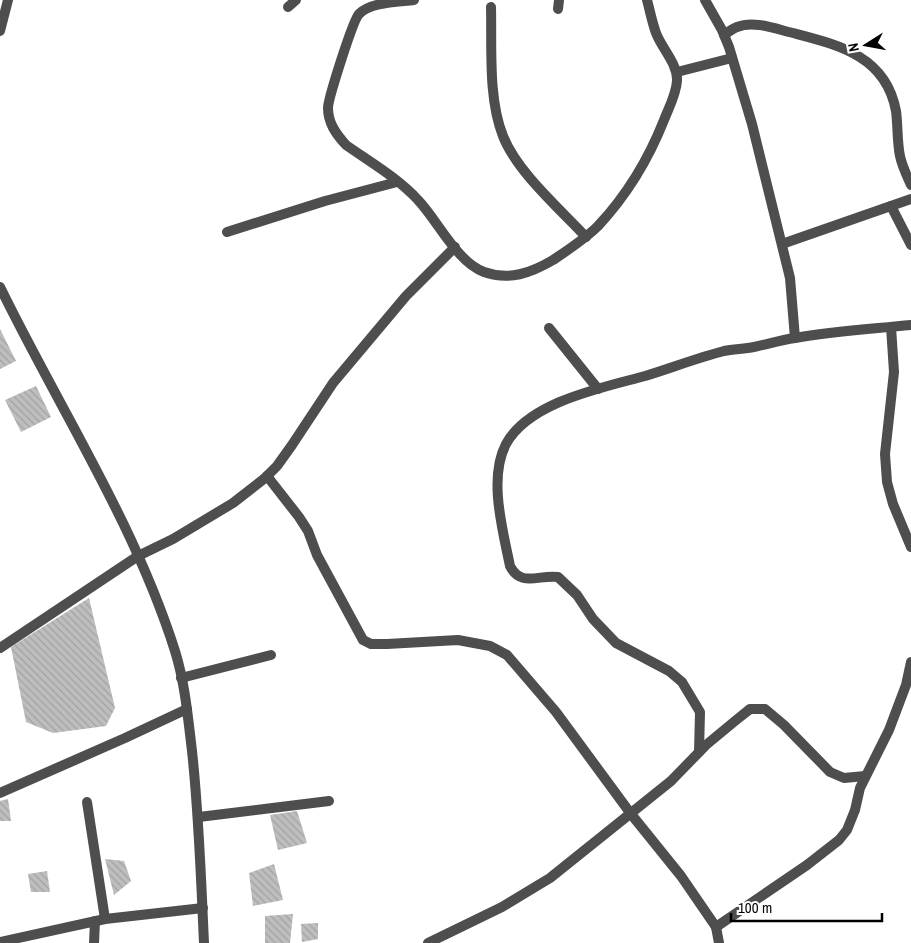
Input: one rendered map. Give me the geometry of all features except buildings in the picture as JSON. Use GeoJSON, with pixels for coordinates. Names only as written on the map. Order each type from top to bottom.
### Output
{"type":"FeatureCollection","features":[{"type":"Feature","properties":{"kind":"street"},"geometry":{"type":"LineString","coordinates":[[0,31],[8,0]]}},
{"type":"Feature","properties":{"kind":"street"},"geometry":{"type":"LineString","coordinates":[[414,0],[368,8],[359,13],[351,29],[328,106],[330,121],[346,145],[397,182],[418,200],[471,264],[482,271],[508,276],[536,270],[586,237],[610,211],[636,174],[657,138],[675,95],[676,72],[656,34],[647,0]]}},
{"type":"Feature","properties":{"kind":"street"},"geometry":{"type":"LineString","coordinates":[[705,0],[724,35],[752,124],[790,278],[795,338]]}},
{"type":"Feature","properties":{"kind":"street"},"geometry":{"type":"LineString","coordinates":[[491,7],[494,100],[503,138],[520,165],[586,237]]}},
{"type":"Feature","properties":{"kind":"street"},"geometry":{"type":"LineString","coordinates":[[724,35],[736,27],[749,24],[768,27],[852,51],[869,63],[886,82],[895,108],[900,154],[911,185]]}},
{"type":"Feature","properties":{"kind":"street"},"geometry":{"type":"LineString","coordinates":[[676,72],[732,58]]}},
{"type":"Feature","properties":{"kind":"street"},"geometry":{"type":"LineString","coordinates":[[227,232],[397,182]]}},
{"type":"Feature","properties":{"kind":"street"},"geometry":{"type":"LineString","coordinates":[[782,244],[911,199]]}},
{"type":"Feature","properties":{"kind":"street"},"geometry":{"type":"LineString","coordinates":[[891,206],[911,245]]}},
{"type":"Feature","properties":{"kind":"street"},"geometry":{"type":"LineString","coordinates":[[0,648],[138,556],[173,539],[247,494],[277,466],[333,382],[406,296],[455,247]]}},
{"type":"Feature","properties":{"kind":"street"},"geometry":{"type":"LineString","coordinates":[[0,288],[99,475],[138,556],[175,652],[187,709],[199,818],[204,943]]}},
{"type":"Feature","properties":{"kind":"street"},"geometry":{"type":"LineString","coordinates":[[699,752],[700,712],[682,682],[669,672],[616,643],[593,619],[577,595],[558,576],[526,580],[516,575],[510,566],[500,518],[498,488],[499,468],[505,446],[513,433],[527,419],[542,410],[598,389],[726,351],[795,338],[911,325]]}},
{"type":"Feature","properties":{"kind":"street"},"geometry":{"type":"LineString","coordinates":[[891,327],[894,372],[885,454],[887,482],[893,504],[911,547]]}},
{"type":"Feature","properties":{"kind":"street"},"geometry":{"type":"LineString","coordinates":[[549,328],[598,389]]}},
{"type":"Feature","properties":{"kind":"street"},"geometry":{"type":"LineString","coordinates":[[267,476],[308,531],[317,555],[363,640],[371,644],[458,640],[490,646],[507,655],[556,712],[631,814],[681,876],[716,926],[719,943]]}},
{"type":"Feature","properties":{"kind":"street"},"geometry":{"type":"LineString","coordinates":[[181,678],[271,655]]}},
{"type":"Feature","properties":{"kind":"street"},"geometry":{"type":"LineString","coordinates":[[716,926],[807,865],[839,840],[847,830],[865,776],[889,730],[906,685],[911,662]]}},
{"type":"Feature","properties":{"kind":"street"},"geometry":{"type":"LineString","coordinates":[[428,943],[502,907],[550,878],[631,814],[670,781],[699,752],[750,710],[756,708],[765,709],[784,725],[830,772],[844,778],[865,776]]}},
{"type":"Feature","properties":{"kind":"street"},"geometry":{"type":"LineString","coordinates":[[0,793],[187,709]]}},
{"type":"Feature","properties":{"kind":"street"},"geometry":{"type":"LineString","coordinates":[[199,818],[329,801]]}},
{"type":"Feature","properties":{"kind":"street"},"geometry":{"type":"LineString","coordinates":[[87,802],[100,920],[94,943]]}},
{"type":"Feature","properties":{"kind":"street"},"geometry":{"type":"LineString","coordinates":[[0,942],[100,920],[202,908]]}}]}
